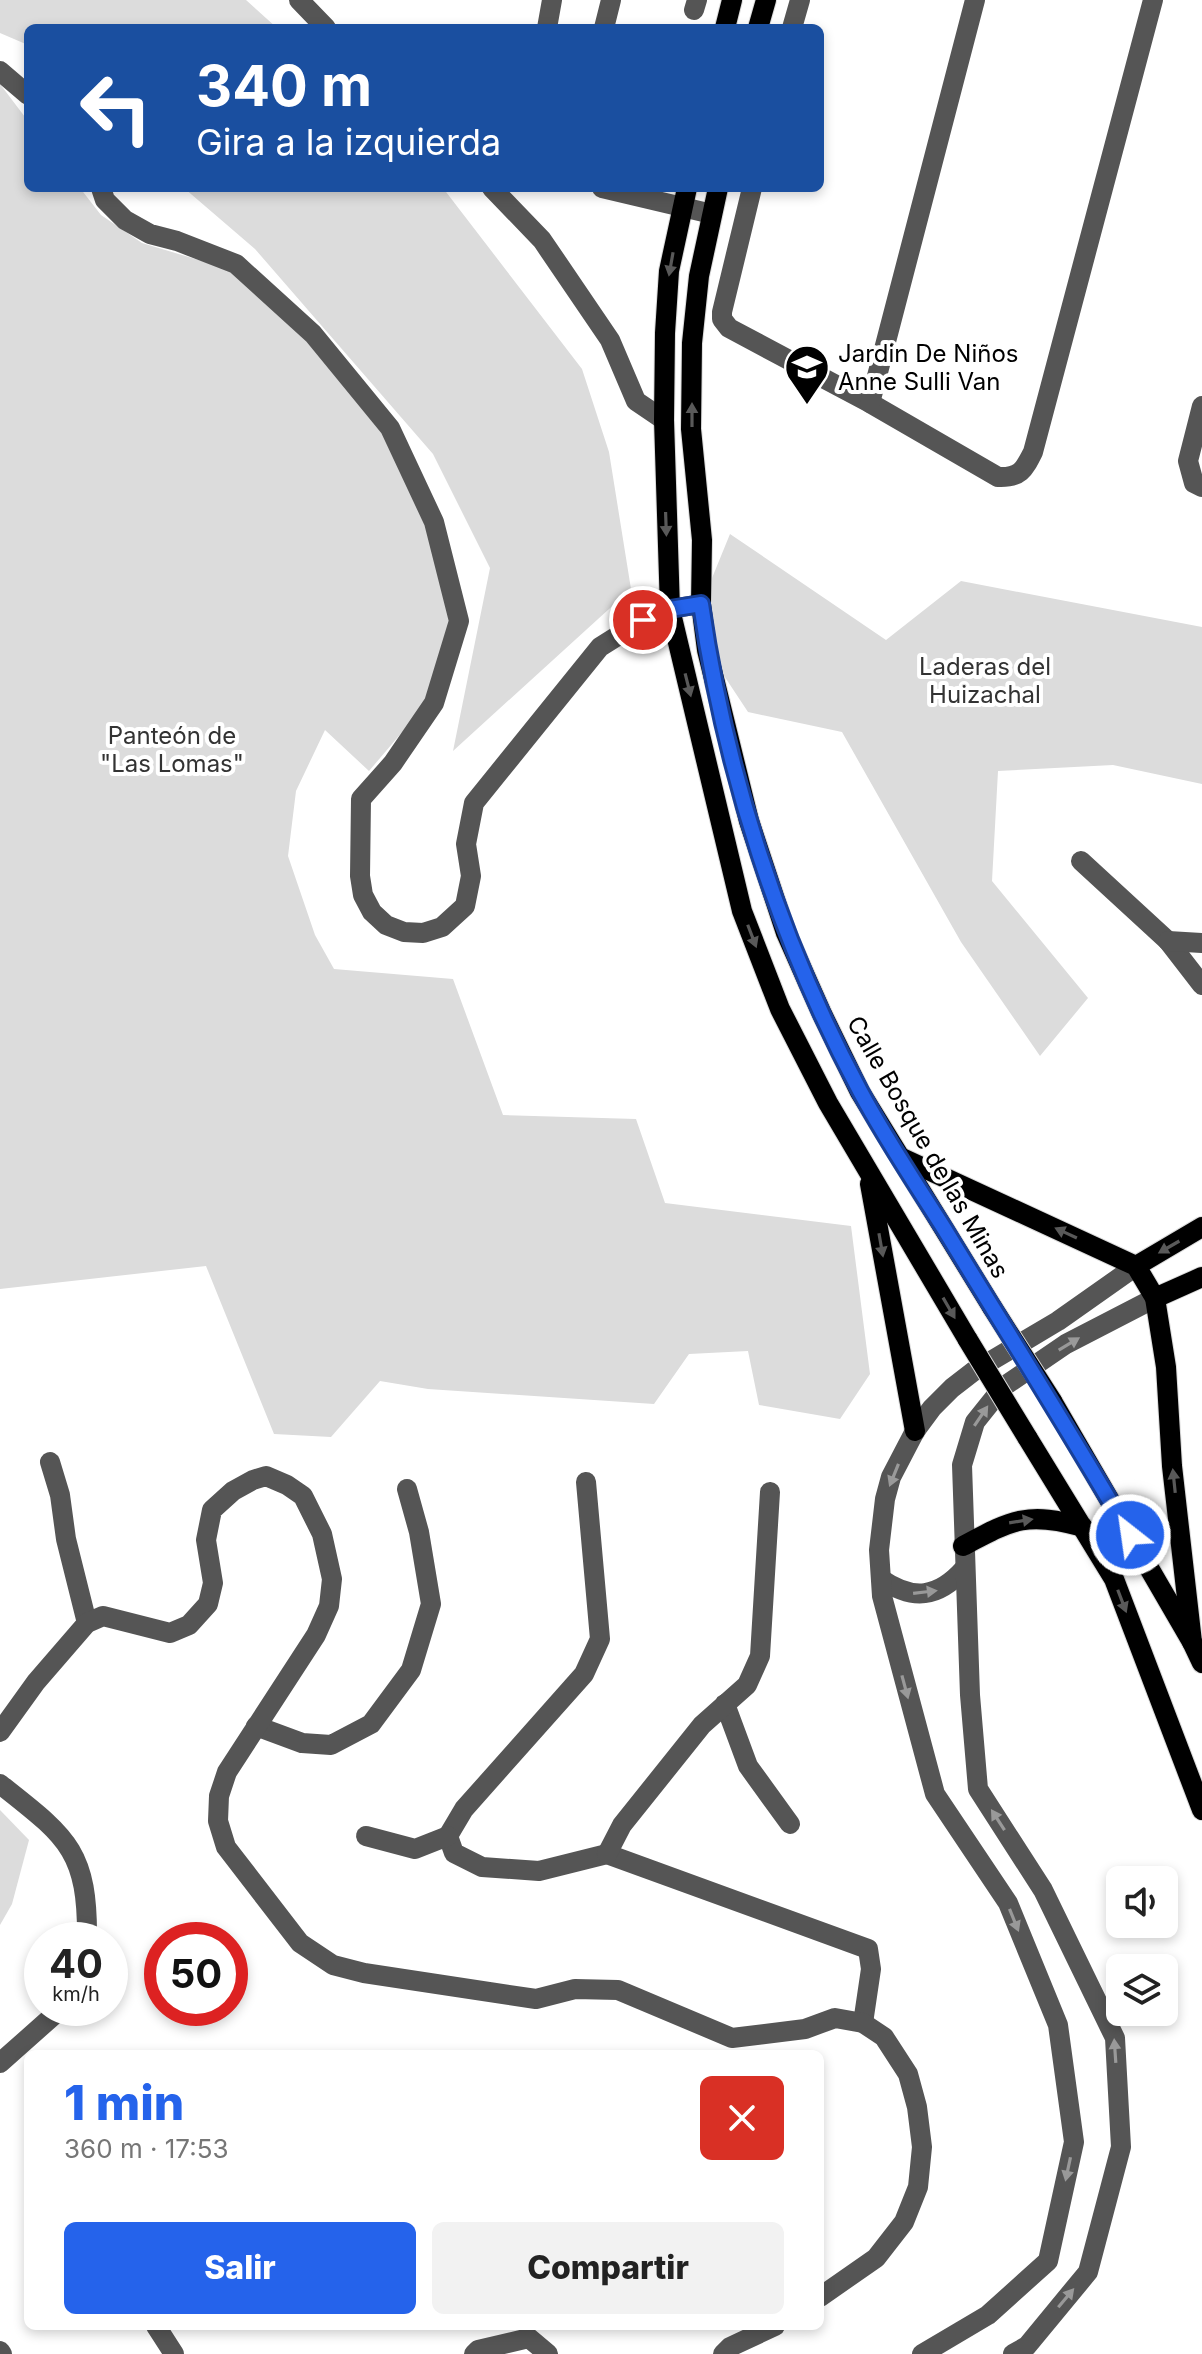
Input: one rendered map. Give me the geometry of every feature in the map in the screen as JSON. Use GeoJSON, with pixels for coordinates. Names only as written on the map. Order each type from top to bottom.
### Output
{"type":"FeatureCollection","features":[{"type":"Feature","properties":{"kind":"main road"},"geometry":{"type":"LineString","coordinates":[[726,24],[732,0]]}},
{"type":"Feature","properties":{"kind":"main road"},"geometry":{"type":"LineString","coordinates":[[759,24],[766,0]]}},
{"type":"Feature","properties":{"kind":"main road","name":"Calle Bosque de las Minas"},"geometry":{"type":"LineString","coordinates":[[717,192],[699,276],[692,343],[691,429],[702,540],[701,604],[707,650],[749,821],[786,933],[860,1092],[1052,1401],[1202,1663]]}},
{"type":"Feature","properties":{"kind":"main road"},"geometry":{"type":"LineString","coordinates":[[685,197],[669,271],[664,420],[670,609],[742,911],[780,1009],[828,1103],[1114,1579],[1202,1810]]}},
{"type":"Feature","properties":{"kind":"main road"},"geometry":{"type":"LineString","coordinates":[[900,1157],[1136,1266],[1155,1298],[1166,1367],[1172,1466],[1192,1642]]}},
{"type":"Feature","properties":{"kind":"main road"},"geometry":{"type":"LineString","coordinates":[[867,1169],[915,1431]]}},
{"type":"Feature","properties":{"kind":"main road"},"geometry":{"type":"LineString","coordinates":[[1136,1266],[1202,1227]]}},
{"type":"Feature","properties":{"kind":"main road"},"geometry":{"type":"LineString","coordinates":[[1155,1298],[1202,1277]]}},
{"type":"Feature","properties":{"kind":"main road"},"geometry":{"type":"LineString","coordinates":[[963,1546],[1008,1523],[1059,1520],[1083,1527]]}},
{"type":"Feature","properties":{"kind":"street"},"geometry":{"type":"LineString","coordinates":[[299,0],[322,24]]}},
{"type":"Feature","properties":{"kind":"street"},"geometry":{"type":"LineString","coordinates":[[548,24],[552,0]]}},
{"type":"Feature","properties":{"kind":"street"},"geometry":{"type":"LineString","coordinates":[[605,24],[611,0]]}},
{"type":"Feature","properties":{"kind":"street"},"geometry":{"type":"LineString","coordinates":[[793,24],[800,0]]}},
{"type":"Feature","properties":{"kind":"street"},"geometry":{"type":"LineString","coordinates":[[870,403],[975,0]]}},
{"type":"Feature","properties":{"kind":"street"},"geometry":{"type":"LineString","coordinates":[[751,192],[722,312],[722,319],[729,328],[870,403],[998,477],[1012,478],[1025,468],[1033,452],[1153,0]]}},
{"type":"Feature","properties":{"kind":"street"},"geometry":{"type":"LineString","coordinates":[[0,71],[24,92]]}},
{"type":"Feature","properties":{"kind":"street"},"geometry":{"type":"LineString","coordinates":[[102,192],[105,200],[137,227],[236,264],[313,334],[390,428],[434,522],[459,621],[434,703],[393,763],[361,799],[360,876],[363,895],[372,912],[386,925],[404,932],[423,933],[442,927],[465,906],[471,876],[466,844],[474,803],[600,647],[643,620],[670,609],[701,604]]}},
{"type":"Feature","properties":{"kind":"street"},"geometry":{"type":"LineString","coordinates":[[496,192],[551,252],[610,340],[636,401],[664,420]]}},
{"type":"Feature","properties":{"kind":"street"},"geometry":{"type":"LineString","coordinates":[[639,192],[685,197],[712,214]]}},
{"type":"Feature","properties":{"kind":"street"},"geometry":{"type":"LineString","coordinates":[[1202,406],[1188,461],[1194,483],[1202,487]]}},
{"type":"Feature","properties":{"kind":"street"},"geometry":{"type":"LineString","coordinates":[[1081,861],[1168,941],[1202,985]]}},
{"type":"Feature","properties":{"kind":"street"},"geometry":{"type":"LineString","coordinates":[[1168,941],[1202,943]]}},
{"type":"Feature","properties":{"kind":"street"},"geometry":{"type":"LineString","coordinates":[[922,2354],[988,2315],[1048,2261],[1074,2142],[1058,2025],[1008,1903],[935,1794],[885,1612],[879,1539],[885,1499],[891,1477],[915,1431],[932,1408],[974,1371],[1058,1321],[1136,1266]]}},
{"type":"Feature","properties":{"kind":"street"},"geometry":{"type":"LineString","coordinates":[[1013,2354],[1027,2346],[1088,2272],[1121,2147],[1116,2054],[1115,2038],[1043,1890],[978,1789],[970,1695],[962,1465],[975,1422],[1003,1387],[1066,1344],[1155,1298]]}},
{"type":"Feature","properties":{"kind":"street"},"geometry":{"type":"LineString","coordinates":[[50,1462],[87,1623]]}},
{"type":"Feature","properties":{"kind":"street"},"geometry":{"type":"LineString","coordinates":[[0,1732],[36,1682],[87,1623],[103,1616],[170,1633],[189,1625],[208,1604],[213,1583],[206,1540],[212,1510],[233,1491],[253,1480],[266,1476],[287,1485],[303,1496],[322,1534],[332,1579],[329,1606],[316,1635],[227,1772],[219,1796],[218,1821],[226,1847],[300,1943],[333,1965],[364,1973],[536,1999],[575,1989],[618,1990],[732,2038],[805,2029],[835,2018],[863,2023],[884,2037],[908,2074],[922,2147],[918,2187],[904,2222],[876,2258],[824,2294]]}},
{"type":"Feature","properties":{"kind":"street"},"geometry":{"type":"LineString","coordinates":[[451,1844],[464,1809],[554,1704],[584,1674],[600,1639],[586,1482]]}},
{"type":"Feature","properties":{"kind":"street"},"geometry":{"type":"LineString","coordinates":[[256,1726],[302,1743],[331,1745],[371,1724],[411,1670],[431,1604],[419,1532],[407,1489]]}},
{"type":"Feature","properties":{"kind":"street"},"geometry":{"type":"LineString","coordinates":[[607,1854],[622,1825],[702,1725],[747,1685],[760,1656],[770,1492]]}},
{"type":"Feature","properties":{"kind":"street"},"geometry":{"type":"LineString","coordinates":[[881,1579],[897,1590],[915,1594],[934,1592],[951,1583],[964,1569]]}},
{"type":"Feature","properties":{"kind":"street"},"geometry":{"type":"LineString","coordinates":[[725,1704],[748,1766],[790,1824]]}},
{"type":"Feature","properties":{"kind":"street"},"geometry":{"type":"LineString","coordinates":[[0,1784],[66,1840],[81,1869],[87,1900],[87,1922]]}},
{"type":"Feature","properties":{"kind":"street"},"geometry":{"type":"LineString","coordinates":[[366,1836],[415,1849],[451,1844],[482,1867],[539,1871],[607,1854],[868,1949],[871,1969],[863,2023]]}},
{"type":"Feature","properties":{"kind":"street"},"geometry":{"type":"LineString","coordinates":[[0,2063],[42,2026]]}},
{"type":"Feature","properties":{"kind":"street"},"geometry":{"type":"LineString","coordinates":[[159,2330],[174,2354]]}},
{"type":"Feature","properties":{"kind":"street"},"geometry":{"type":"LineString","coordinates":[[723,2354],[730,2347],[766,2330]]}},
{"type":"Feature","properties":{"kind":"street"},"geometry":{"type":"LineString","coordinates":[[474,2354],[478,2350],[529,2338],[548,2354]]}},
{"type":"Feature","properties":{"kind":"green space"},"geometry":{"type":"Polygon","coordinates":[[[0,0],[246,0],[273,24],[24,24],[24,43],[0,33],[0,0]]]}},
{"type":"Feature","properties":{"kind":"green space","name":"Panteón de \"Las Lomas\""},"geometry":{"type":"Polygon","coordinates":[[[0,84],[24,116],[24,192],[83,192],[101,215],[142,243],[232,270],[310,344],[384,434],[425,525],[450,620],[426,704],[369,771],[325,730],[296,791],[288,856],[315,935],[334,969],[453,979],[503,1115],[636,1119],[665,1203],[851,1226],[870,1374],[840,1419],[759,1405],[748,1351],[689,1354],[654,1404],[428,1389],[380,1381],[331,1437],[274,1434],[206,1266],[0,1289],[0,84]]]}},
{"type":"Feature","properties":{"kind":"green space"},"geometry":{"type":"Polygon","coordinates":[[[189,192],[446,192],[582,369],[609,452],[631,589],[453,751],[490,568],[433,454],[255,249],[189,192]]]}},
{"type":"Feature","properties":{"kind":"green space","name":"Laderas del Huizachal"},"geometry":{"type":"Polygon","coordinates":[[[730,534],[886,640],[961,581],[1202,627],[1202,784],[1113,765],[998,771],[992,881],[1088,998],[1040,1056],[961,942],[842,732],[748,712],[707,650],[701,605],[730,534]]]}},
{"type":"Feature","properties":{"kind":"green space"},"geometry":{"type":"Polygon","coordinates":[[[0,1810],[29,1840],[12,1904],[0,1925],[0,1810]]]}},
{"type":"Feature","properties":{"kind":"place","name":"Jardin De Niños Anne Sulli Van"},"geometry":{"type":"Point","coordinates":[807,406]}},
{"type":"Feature","properties":{"kind":"route"},"geometry":{"type":"LineString","coordinates":[[643,620],[670,609],[701,604],[707,650],[749,821],[786,933],[822,1014],[860,1092],[1052,1401],[1130,1535]]}}]}
